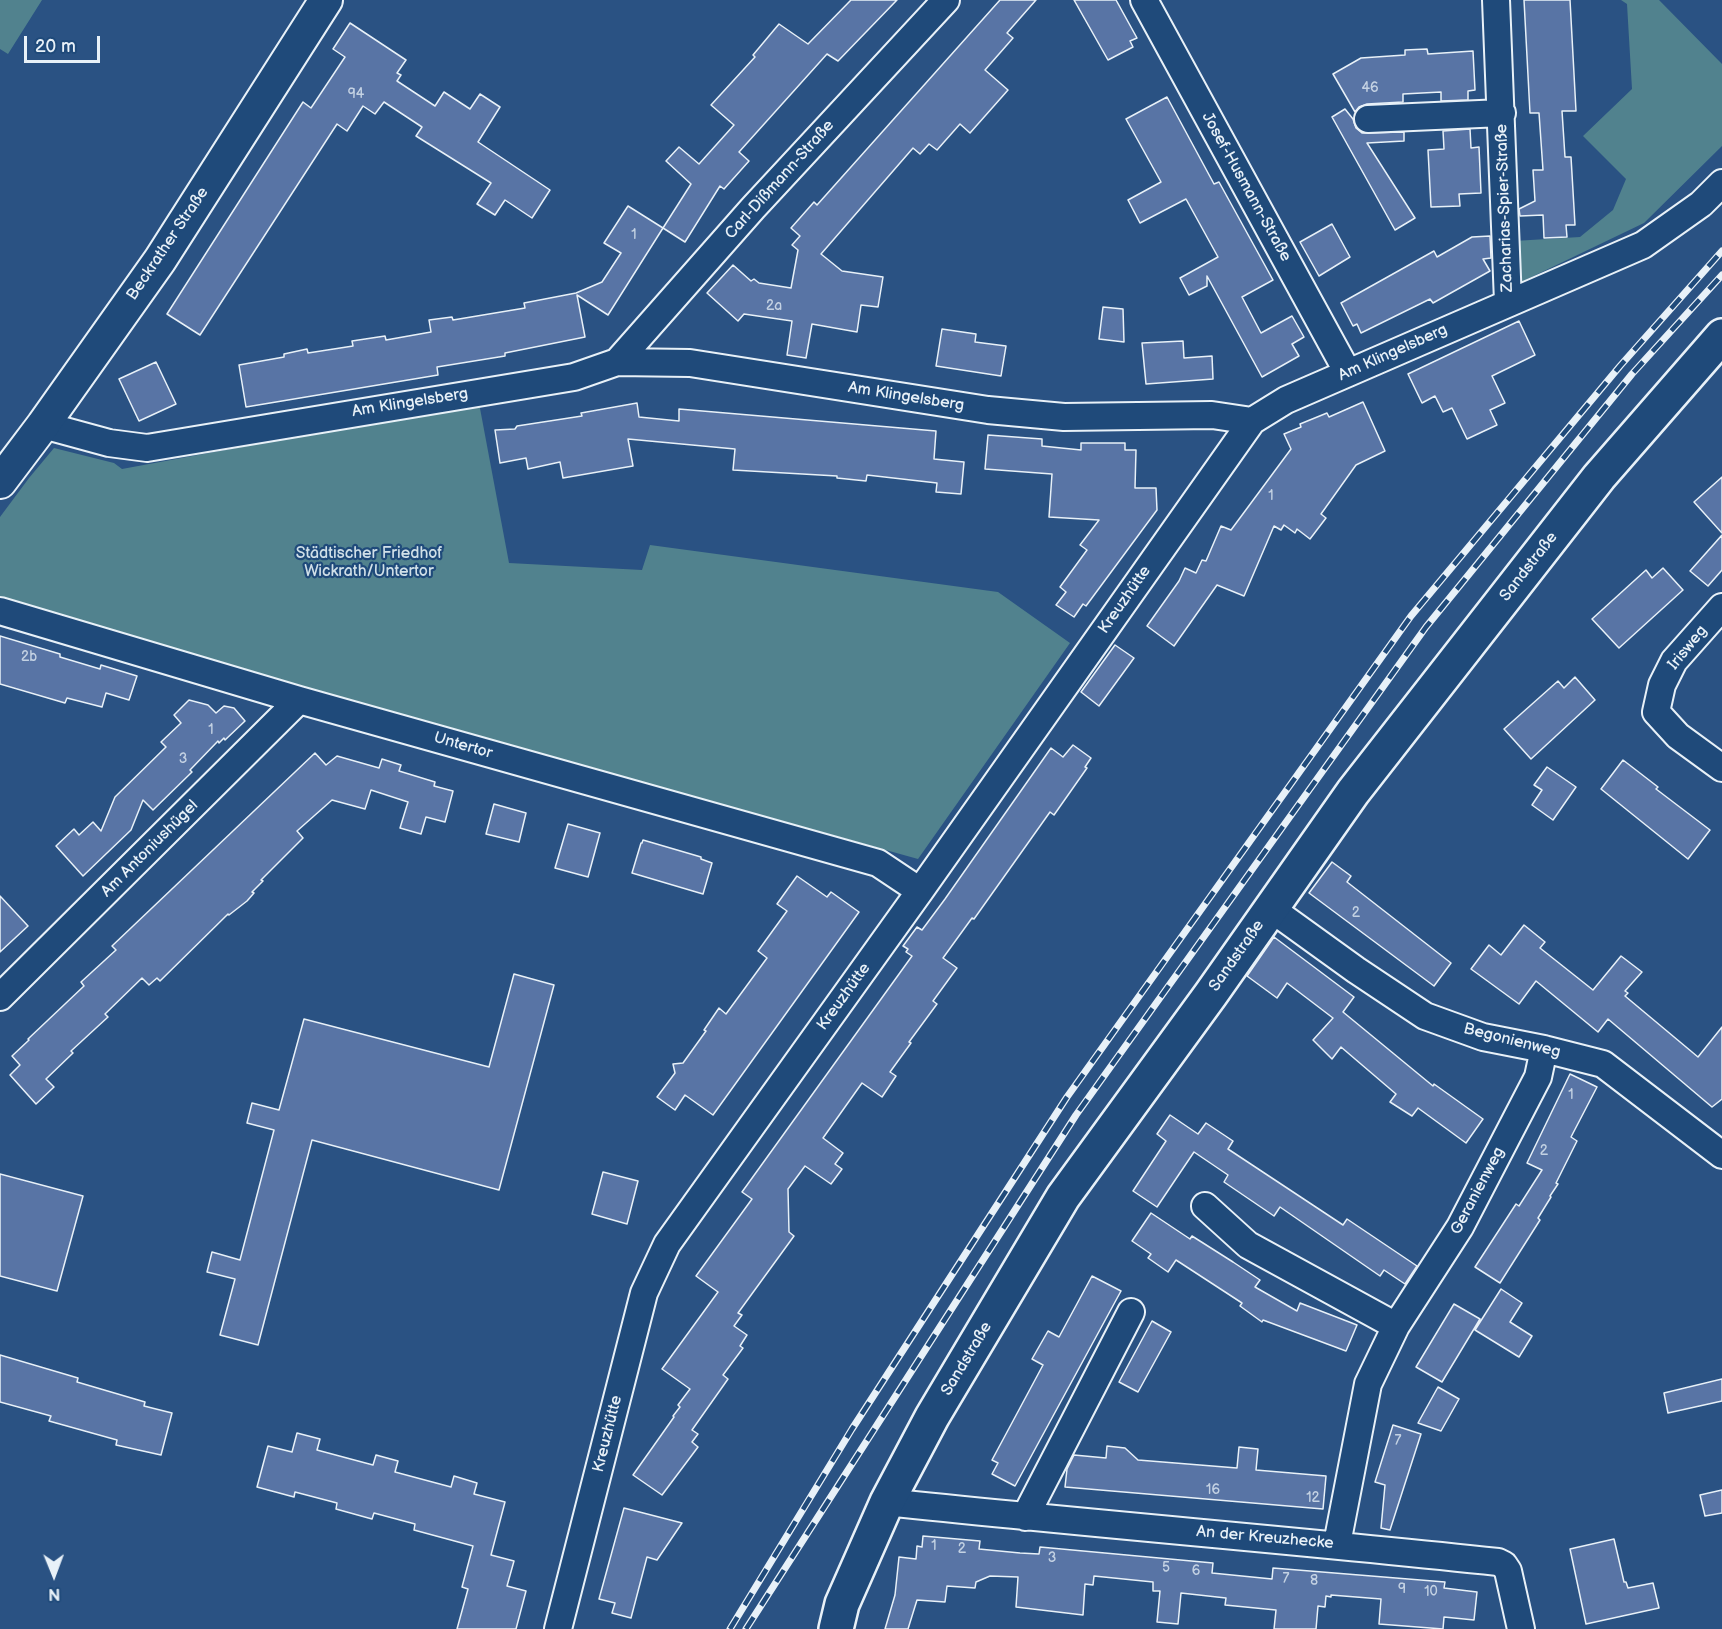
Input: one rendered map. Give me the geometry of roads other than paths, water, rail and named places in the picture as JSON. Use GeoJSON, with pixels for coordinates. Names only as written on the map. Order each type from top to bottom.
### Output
{"type":"FeatureCollection","features":[{"type":"Feature","properties":{"kind":"main road","name":"Sandstraße"},"geometry":{"type":"LineString","coordinates":[[836,1629],[842,1604],[886,1502],[932,1417],[1063,1197],[1211,994],[1353,792],[1592,486],[1722,336]]}},
{"type":"Feature","properties":{"kind":"street","name":"Beckrather Straße"},"geometry":{"type":"LineString","coordinates":[[0,482],[159,260],[326,0]]}},
{"type":"Feature","properties":{"kind":"street","name":"Carl-Dißmann-Straße"},"geometry":{"type":"LineString","coordinates":[[617,362],[753,208],[946,0]]}},
{"type":"Feature","properties":{"kind":"street","name":"Josef-Husmann-Straße"},"geometry":{"type":"LineString","coordinates":[[1144,0],[1347,373]]}},
{"type":"Feature","properties":{"kind":"street","name":"Zacharias-Spier-Straße"},"geometry":{"type":"LineString","coordinates":[[1496,0],[1508,302]]}},
{"type":"Feature","properties":{"kind":"street","name":"Zacharias-Spier-Straße"},"geometry":{"type":"LineString","coordinates":[[1368,119],[1502,113]]}},
{"type":"Feature","properties":{"kind":"street","name":"Am Klingelsberg"},"geometry":{"type":"LineString","coordinates":[[43,425],[109,443],[147,448],[574,377],[617,362],[690,363],[988,410],[1064,417],[1212,415],[1252,421],[1286,400],[1643,245],[1701,204],[1722,183]]}},
{"type":"Feature","properties":{"kind":"street","name":"Kreuzhütte"},"geometry":{"type":"LineString","coordinates":[[558,1629],[644,1293],[667,1244],[1252,421]]}},
{"type":"Feature","properties":{"kind":"street","name":"Irisweg"},"geometry":{"type":"LineString","coordinates":[[1722,608],[1674,661],[1662,685],[1656,712],[1678,736],[1722,768]]}},
{"type":"Feature","properties":{"kind":"street","name":"Untertor"},"geometry":{"type":"LineString","coordinates":[[0,611],[299,700],[878,863],[920,891]]}},
{"type":"Feature","properties":{"kind":"street","name":"Am Antoniushügel"},"geometry":{"type":"LineString","coordinates":[[0,997],[299,700]]}},
{"type":"Feature","properties":{"kind":"street","name":"Begonienweg"},"geometry":{"type":"LineString","coordinates":[[1270,908],[1425,1016],[1483,1037],[1603,1064],[1722,1155]]}},
{"type":"Feature","properties":{"kind":"street","name":"Geranienweg"},"geometry":{"type":"LineString","coordinates":[[1337,1544],[1368,1384],[1396,1326],[1460,1227],[1538,1077],[1544,1049]]}},
{"type":"Feature","properties":{"kind":"street"},"geometry":{"type":"LineString","coordinates":[[1205,1206],[1248,1245],[1396,1326]]}},
{"type":"Feature","properties":{"kind":"street"},"geometry":{"type":"LineString","coordinates":[[1025,1517],[1131,1312]]}},
{"type":"Feature","properties":{"kind":"street","name":"An der Kreuzhecke"},"geometry":{"type":"LineString","coordinates":[[886,1502],[1025,1517],[1337,1544],[1498,1562],[1508,1571],[1521,1629]]}},
{"type":"Feature","properties":{"kind":"railway"},"geometry":{"type":"LineString","coordinates":[[730,1629],[852,1429],[1067,1097],[1411,616],[1620,366],[1722,251]]}},
{"type":"Feature","properties":{"kind":"railway"},"geometry":{"type":"LineString","coordinates":[[746,1629],[1076,1115],[1426,627],[1632,374],[1722,275]]}},
{"type":"Feature","properties":{"kind":"park label","name":"Städtischer Friedhof Wickrath/Untertor"},"geometry":{"type":"Point","coordinates":[369,563]}}]}
